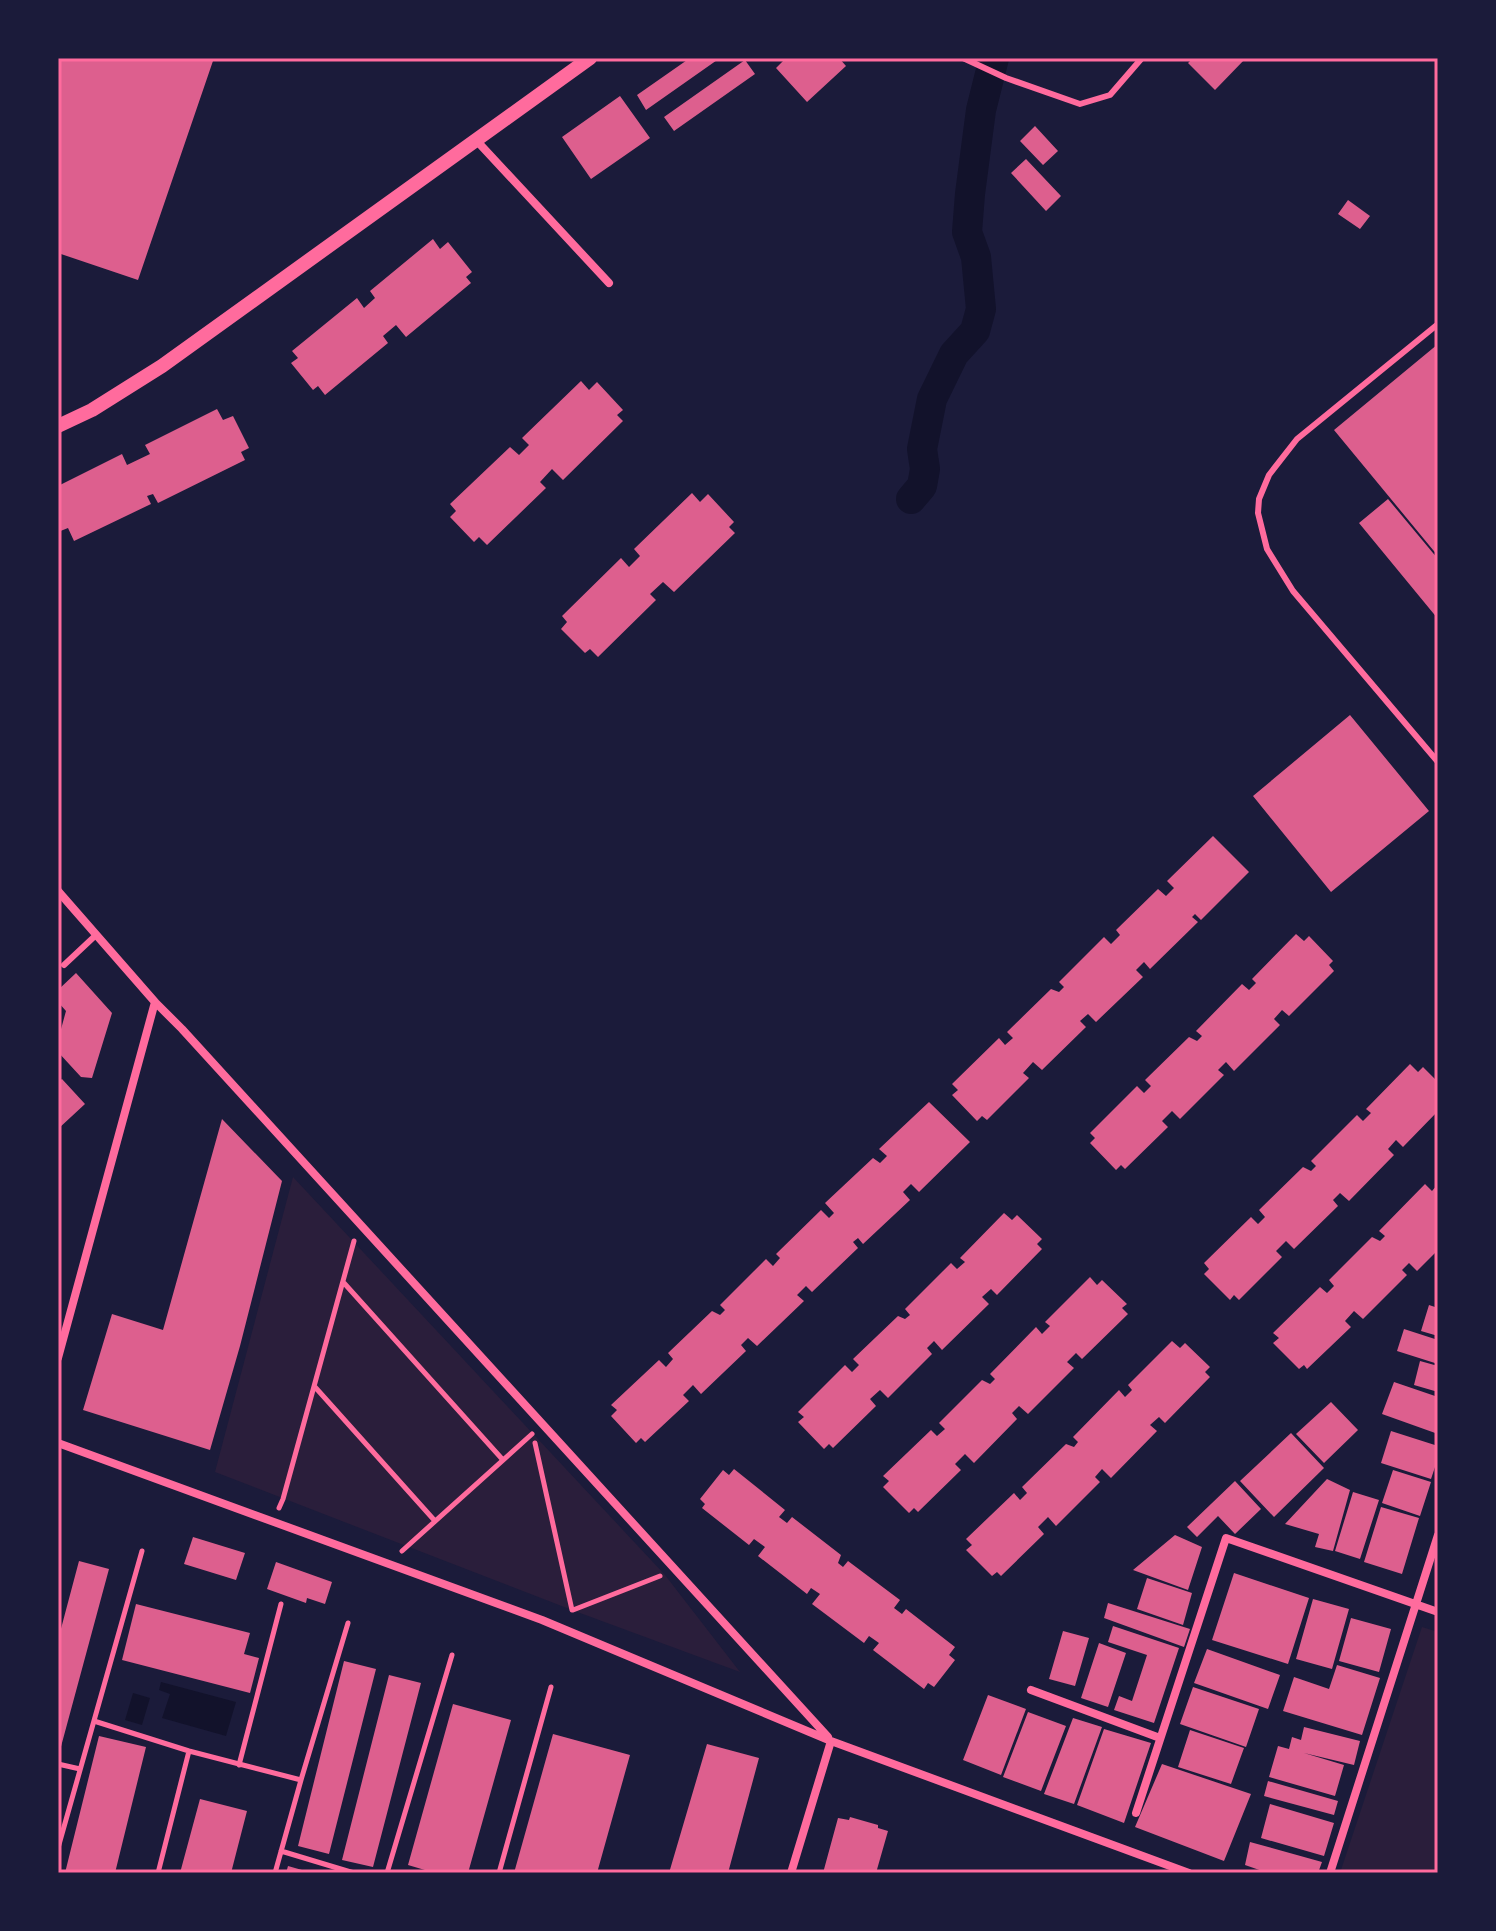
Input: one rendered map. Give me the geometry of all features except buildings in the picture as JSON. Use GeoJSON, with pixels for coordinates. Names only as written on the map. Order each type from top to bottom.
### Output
{"type":"FeatureCollection","features":[{"type":"Feature","properties":{"kind":"street"},"geometry":{"type":"LineString","coordinates":[[58,426],[92,410],[162,366],[590,58]]}},
{"type":"Feature","properties":{"kind":"street"},"geometry":{"type":"LineString","coordinates":[[476,140],[609,283]]}},
{"type":"Feature","properties":{"kind":"street"},"geometry":{"type":"LineString","coordinates":[[58,891],[155,1002],[831,1741]]}},
{"type":"Feature","properties":{"kind":"street"},"geometry":{"type":"LineString","coordinates":[[58,1358],[155,1002]]}},
{"type":"Feature","properties":{"kind":"street"},"geometry":{"type":"LineString","coordinates":[[58,1443],[542,1620],[831,1741],[1189,1873]]}},
{"type":"Feature","properties":{"kind":"street"},"geometry":{"type":"LineString","coordinates":[[1330,1873],[1438,1535]]}},
{"type":"Feature","properties":{"kind":"street"},"geometry":{"type":"LineString","coordinates":[[1136,1813],[1226,1538],[1438,1612]]}},
{"type":"Feature","properties":{"kind":"street"},"geometry":{"type":"LineString","coordinates":[[1031,1690],[1160,1738]]}},
{"type":"Feature","properties":{"kind":"street"},"geometry":{"type":"LineString","coordinates":[[791,1873],[831,1741]]}},
{"type":"Feature","properties":{"kind":"lane"},"geometry":{"type":"LineString","coordinates":[[963,58],[1006,78],[1080,104],[1110,95],[1142,58]]}},
{"type":"Feature","properties":{"kind":"lane"},"geometry":{"type":"LineString","coordinates":[[1438,324],[1297,439],[1269,475],[1259,499],[1258,513],[1267,549],[1293,591],[1438,762]]}},
{"type":"Feature","properties":{"kind":"lane"},"geometry":{"type":"LineString","coordinates":[[64,965],[96,935]]}},
{"type":"Feature","properties":{"kind":"path"},"geometry":{"type":"LineString","coordinates":[[271,1522],[283,1499],[354,1242],[362,1226]]}},
{"type":"Feature","properties":{"kind":"path"},"geometry":{"type":"LineString","coordinates":[[343,1282],[503,1460]]}},
{"type":"Feature","properties":{"kind":"path"},"geometry":{"type":"LineString","coordinates":[[314,1387],[435,1521]]}},
{"type":"Feature","properties":{"kind":"path"},"geometry":{"type":"LineString","coordinates":[[386,1564],[533,1434],[572,1610]]}},
{"type":"Feature","properties":{"kind":"path"},"geometry":{"type":"LineString","coordinates":[[58,1848],[142,1551]]}},
{"type":"Feature","properties":{"kind":"path"},"geometry":{"type":"LineString","coordinates":[[542,1620],[665,1575],[675,1567]]}},
{"type":"Feature","properties":{"kind":"path"},"geometry":{"type":"LineString","coordinates":[[239,1765],[281,1604]]}},
{"type":"Feature","properties":{"kind":"path"},"geometry":{"type":"LineString","coordinates":[[275,1873],[348,1623]]}},
{"type":"Feature","properties":{"kind":"path"},"geometry":{"type":"LineString","coordinates":[[387,1873],[452,1655]]}},
{"type":"Feature","properties":{"kind":"path"},"geometry":{"type":"LineString","coordinates":[[499,1873],[551,1687]]}},
{"type":"Feature","properties":{"kind":"path"},"geometry":{"type":"LineString","coordinates":[[94,1721],[189,1751],[301,1780]]}},
{"type":"Feature","properties":{"kind":"path"},"geometry":{"type":"LineString","coordinates":[[158,1873],[189,1751]]}},
{"type":"Feature","properties":{"kind":"path"},"geometry":{"type":"LineString","coordinates":[[58,1764],[80,1769]]}},
{"type":"Feature","properties":{"kind":"path"},"geometry":{"type":"LineString","coordinates":[[281,1851],[354,1873]]}},
{"type":"Feature","properties":{"kind":"shaded area"},"geometry":{"type":"Polygon","coordinates":[[[293,1177],[665,1575],[740,1672],[215,1472],[293,1177]]]}},
{"type":"Feature","properties":{"kind":"shaded area"},"geometry":{"type":"Polygon","coordinates":[[[1422,1627],[1438,1632],[1438,1873],[1340,1873],[1422,1627]]]}},
{"type":"Feature","properties":{"kind":"shaded area"},"geometry":{"type":"Polygon","coordinates":[[[161,1682],[236,1702],[226,1736],[162,1718],[170,1694],[159,1690],[161,1682]]]}},
{"type":"Feature","properties":{"kind":"shaded area"},"geometry":{"type":"Polygon","coordinates":[[[133,1693],[150,1698],[142,1725],[125,1720],[133,1693]]]}},
{"type":"Feature","properties":{"kind":"waterway"},"geometry":{"type":"LineString","coordinates":[[911,499],[922,486],[925,469],[922,449],[932,399],[954,354],[975,331],[981,309],[976,257],[967,232],[981,110],[994,58]]}}]}
